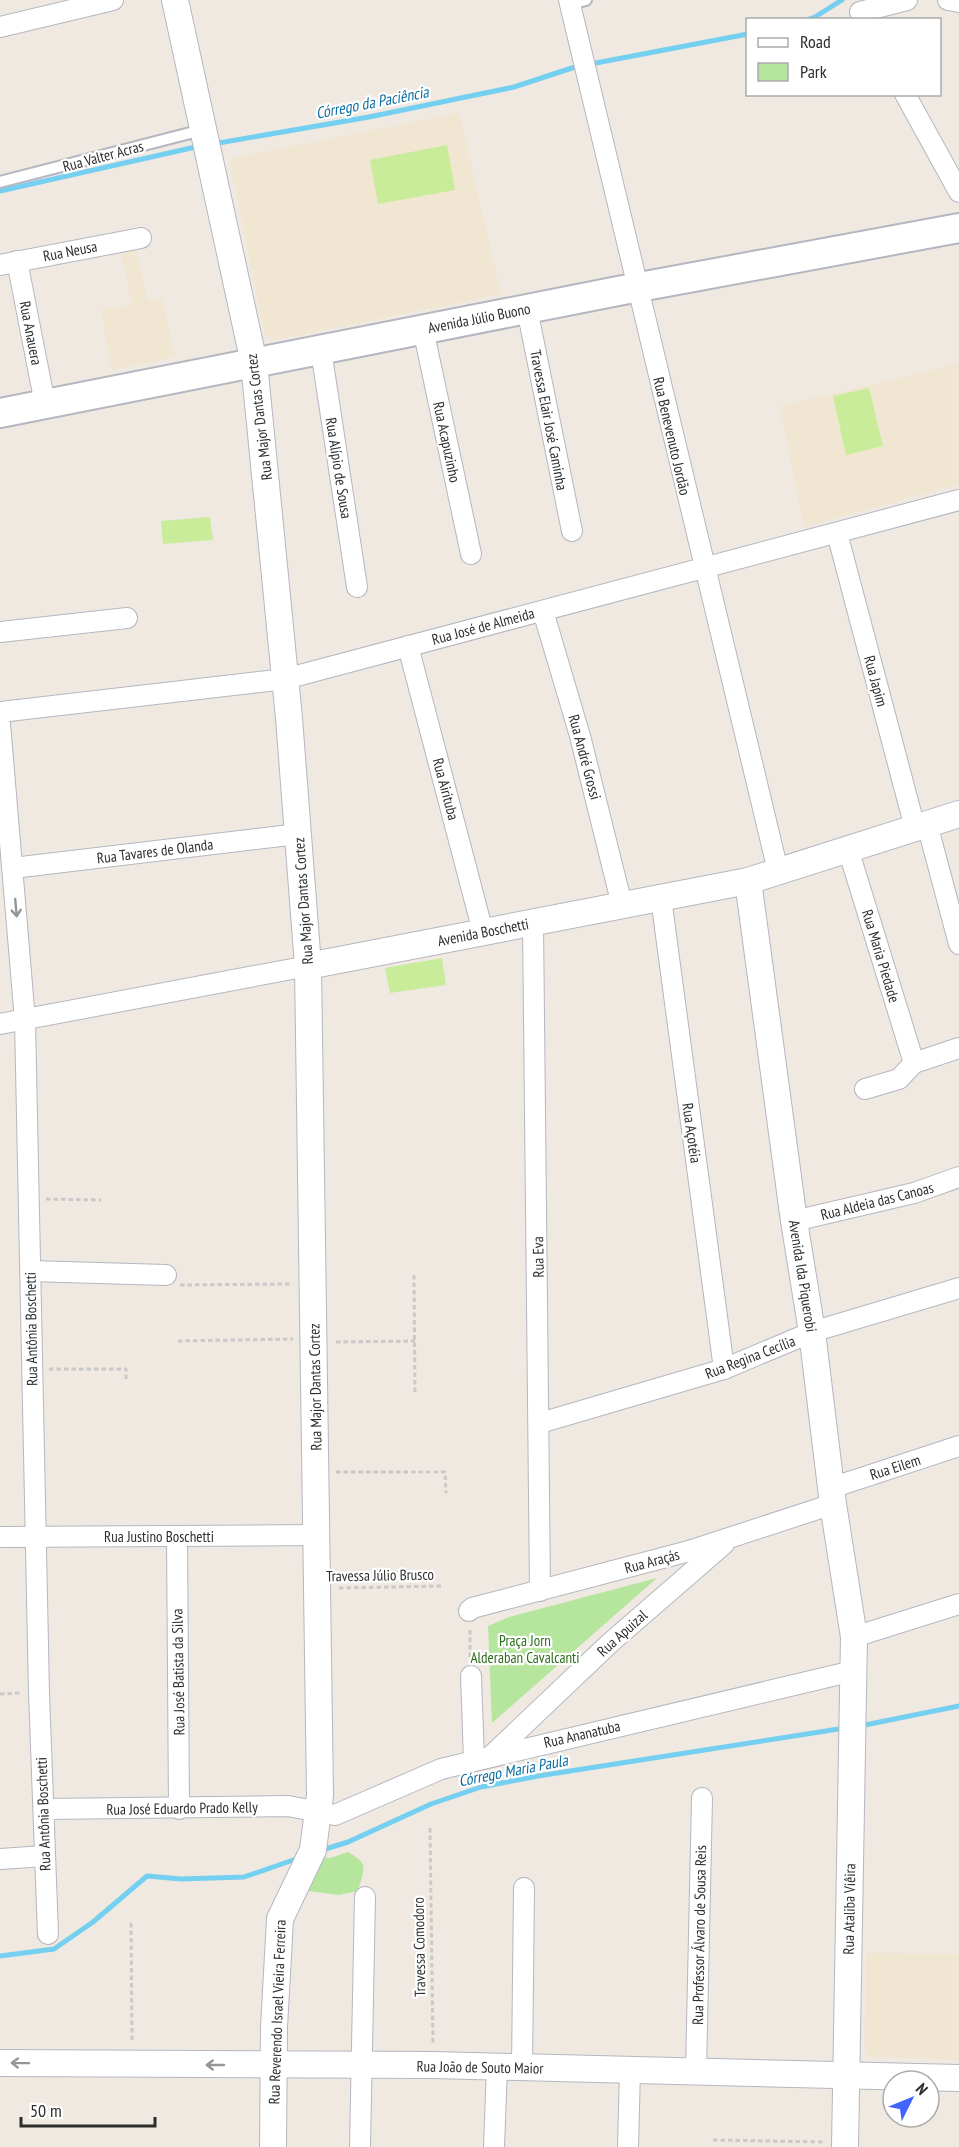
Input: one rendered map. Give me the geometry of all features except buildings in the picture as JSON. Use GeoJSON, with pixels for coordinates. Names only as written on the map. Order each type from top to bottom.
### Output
{"type":"FeatureCollection","features":[{"type":"Feature","properties":{"kind":"main road","name":"Avenida Júlio Buono"},"geometry":{"type":"LineString","coordinates":[[0,413],[637,287],[959,228]]}},
{"type":"Feature","properties":{"kind":"street"},"geometry":{"type":"LineString","coordinates":[[0,27],[113,0]]}},
{"type":"Feature","properties":{"kind":"street","name":"Rua Major Dantas Cortez"},"geometry":{"type":"LineString","coordinates":[[176,0],[208,139],[254,363],[298,834],[308,966],[318,1535],[319,1813]]}},
{"type":"Feature","properties":{"kind":"street"},"geometry":{"type":"LineString","coordinates":[[859,11],[907,0]]}},
{"type":"Feature","properties":{"kind":"street"},"geometry":{"type":"LineString","coordinates":[[948,0],[959,2]]}},
{"type":"Feature","properties":{"kind":"street","name":"Rua Benevenuto Jordão"},"geometry":{"type":"LineString","coordinates":[[575,1],[586,77],[778,871]]}},
{"type":"Feature","properties":{"kind":"street"},"geometry":{"type":"LineString","coordinates":[[906,96],[959,192]]}},
{"type":"Feature","properties":{"kind":"street","name":"Rua Neusa"},"geometry":{"type":"LineString","coordinates":[[9,263],[141,238]]}},
{"type":"Feature","properties":{"kind":"street","name":"Rua Anauera"},"geometry":{"type":"LineString","coordinates":[[9,263],[45,404]]}},
{"type":"Feature","properties":{"kind":"street","name":"Travessa Elair José Caminha"},"geometry":{"type":"LineString","coordinates":[[527,309],[572,531]]}},
{"type":"Feature","properties":{"kind":"street","name":"Rua Acapuzinho"},"geometry":{"type":"LineString","coordinates":[[423,329],[471,554]]}},
{"type":"Feature","properties":{"kind":"street","name":"Rua Alípio de Sousa"},"geometry":{"type":"LineString","coordinates":[[321,350],[357,587]]}},
{"type":"Feature","properties":{"kind":"street","name":"Rua José de Almeida"},"geometry":{"type":"LineString","coordinates":[[0,712],[285,679],[959,500]]}},
{"type":"Feature","properties":{"kind":"street","name":"Rua Japim"},"geometry":{"type":"LineString","coordinates":[[837,534],[921,826],[959,944]]}},
{"type":"Feature","properties":{"kind":"street","name":"Rua André Grossi"},"geometry":{"type":"LineString","coordinates":[[543,611],[580,736],[622,905]]}},
{"type":"Feature","properties":{"kind":"street"},"geometry":{"type":"LineString","coordinates":[[0,632],[127,618]]}},
{"type":"Feature","properties":{"kind":"street","name":"Rua Airituba"},"geometry":{"type":"LineString","coordinates":[[408,646],[483,932]]}},
{"type":"Feature","properties":{"kind":"street","name":"Rua Antônia Boschetti"},"geometry":{"type":"LineString","coordinates":[[0,724],[25,1020],[44,1856],[48,1934]]}},
{"type":"Feature","properties":{"kind":"street","name":"Avenida Boschetti"},"geometry":{"type":"LineString","coordinates":[[0,1024],[748,881],[959,814]]}},
{"type":"Feature","properties":{"kind":"street","name":"Rua Tavares de Olanda"},"geometry":{"type":"LineString","coordinates":[[13,868],[298,834]]}},
{"type":"Feature","properties":{"kind":"street","name":"Rua Maria Piedade"},"geometry":{"type":"LineString","coordinates":[[848,849],[914,1063]]}},
{"type":"Feature","properties":{"kind":"street","name":"Avenida Ida Piquerobi"},"geometry":{"type":"LineString","coordinates":[[748,881],[794,1221],[812,1332],[832,1496],[854,1637],[853,1671]]}},
{"type":"Feature","properties":{"kind":"street","name":"Rua Açotéia"},"geometry":{"type":"LineString","coordinates":[[661,897],[724,1369]]}},
{"type":"Feature","properties":{"kind":"street","name":"Rua Eva"},"geometry":{"type":"LineString","coordinates":[[533,922],[540,1591]]}},
{"type":"Feature","properties":{"kind":"street"},"geometry":{"type":"LineString","coordinates":[[865,1089],[899,1079],[914,1063],[959,1048]]}},
{"type":"Feature","properties":{"kind":"street","name":"Rua Aldeia das Canoas"},"geometry":{"type":"LineString","coordinates":[[794,1221],[914,1193],[959,1177]]}},
{"type":"Feature","properties":{"kind":"street"},"geometry":{"type":"LineString","coordinates":[[30,1271],[169,1280]]}},
{"type":"Feature","properties":{"kind":"street","name":"Rua Regina Cecília"},"geometry":{"type":"LineString","coordinates":[[540,1423],[724,1369],[812,1332],[959,1288]]}},
{"type":"Feature","properties":{"kind":"street","name":"Rua Eilem"},"geometry":{"type":"LineString","coordinates":[[832,1496],[959,1446]]}},
{"type":"Feature","properties":{"kind":"street","name":"Rua Araçás"},"geometry":{"type":"LineString","coordinates":[[469,1611],[472,1608],[729,1539],[832,1496]]}},
{"type":"Feature","properties":{"kind":"street","name":"Rua Justino Boschetti"},"geometry":{"type":"LineString","coordinates":[[0,1537],[318,1535]]}},
{"type":"Feature","properties":{"kind":"street","name":"Rua José Batista da Silva"},"geometry":{"type":"LineString","coordinates":[[177,1536],[179,1809]]}},
{"type":"Feature","properties":{"kind":"street","name":"Rua Apuizal"},"geometry":{"type":"LineString","coordinates":[[482,1758],[729,1539]]}},
{"type":"Feature","properties":{"kind":"street"},"geometry":{"type":"LineString","coordinates":[[854,1637],[959,1604]]}},
{"type":"Feature","properties":{"kind":"street","name":"Rua Ananatuba"},"geometry":{"type":"LineString","coordinates":[[319,1813],[335,1815],[344,1812],[414,1779],[482,1758],[853,1671]]}},
{"type":"Feature","properties":{"kind":"street","name":"Rua Ataliba Viêira"},"geometry":{"type":"LineString","coordinates":[[845,2145],[853,1671]]}},
{"type":"Feature","properties":{"kind":"street"},"geometry":{"type":"LineString","coordinates":[[471,1676],[482,1758]]}},
{"type":"Feature","properties":{"kind":"street","name":"Rua Professor Álvaro de Sousa Reis"},"geometry":{"type":"LineString","coordinates":[[696,2072],[702,1798]]}},
{"type":"Feature","properties":{"kind":"street","name":"Rua José Eduardo Prado Kelly"},"geometry":{"type":"LineString","coordinates":[[44,1809],[288,1806],[319,1813]]}},
{"type":"Feature","properties":{"kind":"street","name":"Rua Reverendo Israel Vieira Ferreira"},"geometry":{"type":"LineString","coordinates":[[273,2147],[273,2066],[278,1936],[285,1903],[313,1850],[319,1813]]}},
{"type":"Feature","properties":{"kind":"street"},"geometry":{"type":"LineString","coordinates":[[0,1859],[44,1856]]}},
{"type":"Feature","properties":{"kind":"street"},"geometry":{"type":"LineString","coordinates":[[522,2068],[524,1888]]}},
{"type":"Feature","properties":{"kind":"street"},"geometry":{"type":"LineString","coordinates":[[360,2147],[365,1897]]}},
{"type":"Feature","properties":{"kind":"street","name":"Rua João de Souto Maior"},"geometry":{"type":"LineString","coordinates":[[0,2063],[433,2065],[959,2078]]}},
{"type":"Feature","properties":{"kind":"street"},"geometry":{"type":"LineString","coordinates":[[494,2147],[497,2067]]}},
{"type":"Feature","properties":{"kind":"street"},"geometry":{"type":"LineString","coordinates":[[628,2147],[630,2070]]}},
{"type":"Feature","properties":{"kind":"lane","name":"Rua Valter Acras"},"geometry":{"type":"LineString","coordinates":[[0,182],[208,139]]}},
{"type":"Feature","properties":{"kind":"path"},"geometry":{"type":"LineString","coordinates":[[28,1198],[101,1200]]}},
{"type":"Feature","properties":{"kind":"path"},"geometry":{"type":"LineString","coordinates":[[414,1275],[415,1394]]}},
{"type":"Feature","properties":{"kind":"path"},"geometry":{"type":"LineString","coordinates":[[169,1280],[313,1284]]}},
{"type":"Feature","properties":{"kind":"path"},"geometry":{"type":"LineString","coordinates":[[178,1341],[306,1339],[314,1342],[415,1341]]}},
{"type":"Feature","properties":{"kind":"path"},"geometry":{"type":"LineString","coordinates":[[32,1369],[126,1369],[126,1379]]}},
{"type":"Feature","properties":{"kind":"path"},"geometry":{"type":"LineString","coordinates":[[316,1472],[445,1472],[446,1493]]}},
{"type":"Feature","properties":{"kind":"path","name":"Travessa Júlio Brusco"},"geometry":{"type":"LineString","coordinates":[[318,1588],[442,1586]]}},
{"type":"Feature","properties":{"kind":"path"},"geometry":{"type":"LineString","coordinates":[[469,1611],[471,1676]]}},
{"type":"Feature","properties":{"kind":"path","name":"Travessa Comodoro"},"geometry":{"type":"LineString","coordinates":[[430,1828],[433,2065]]}},
{"type":"Feature","properties":{"kind":"path"},"geometry":{"type":"LineString","coordinates":[[131,1923],[133,2064]]}},
{"type":"Feature","properties":{"kind":"path"},"geometry":{"type":"LineString","coordinates":[[712,2140],[845,2145]]}},
{"type":"Feature","properties":{"kind":"shaded area"},"geometry":{"type":"Polygon","coordinates":[[[459,113],[501,294],[274,340],[265,335],[229,159],[459,113]]]}},
{"type":"Feature","properties":{"kind":"shaded area"},"geometry":{"type":"Polygon","coordinates":[[[136,250],[148,301],[162,298],[175,357],[112,370],[101,310],[132,304],[121,253],[136,250]]]}},
{"type":"Feature","properties":{"kind":"shaded area"},"geometry":{"type":"Polygon","coordinates":[[[959,364],[959,484],[804,527],[780,406],[959,364]]]}},
{"type":"Feature","properties":{"kind":"shaded area"},"geometry":{"type":"Polygon","coordinates":[[[866,1953],[959,1954],[959,2060],[870,2057],[865,2051],[866,1953]]]}},
{"type":"Feature","properties":{"kind":"green space"},"geometry":{"type":"Polygon","coordinates":[[[447,145],[455,190],[378,204],[370,160],[447,145]]]}},
{"type":"Feature","properties":{"kind":"green space"},"geometry":{"type":"Polygon","coordinates":[[[869,388],[883,446],[846,455],[833,396],[869,388]]]}},
{"type":"Feature","properties":{"kind":"green space"},"geometry":{"type":"Polygon","coordinates":[[[210,517],[213,540],[163,544],[161,521],[210,517]]]}},
{"type":"Feature","properties":{"kind":"green space"},"geometry":{"type":"Polygon","coordinates":[[[442,958],[446,985],[390,993],[385,968],[442,958]]]}},
{"type":"Feature","properties":{"kind":"green space","name":"Praça Jorn Alderaban Cavalcanti"},"geometry":{"type":"Polygon","coordinates":[[[657,1578],[492,1723],[488,1626],[509,1617],[657,1578]]]}},
{"type":"Feature","properties":{"kind":"green space"},"geometry":{"type":"Polygon","coordinates":[[[348,1852],[360,1860],[364,1868],[358,1891],[339,1895],[301,1890],[322,1857],[330,1858],[348,1852]]]}},
{"type":"Feature","properties":{"kind":"waterway","name":"Córrego da Paciência"},"geometry":{"type":"LineString","coordinates":[[812,18],[842,0]]}},
{"type":"Feature","properties":{"kind":"waterway","name":"Córrego da Paciência"},"geometry":{"type":"LineString","coordinates":[[213,144],[369,117],[514,87],[575,67],[746,34]]}},
{"type":"Feature","properties":{"kind":"waterway","name":"Córrego da Paciência"},"geometry":{"type":"LineString","coordinates":[[0,191],[200,146]]}},
{"type":"Feature","properties":{"kind":"waterway","name":"Córrego Maria Paula"},"geometry":{"type":"LineString","coordinates":[[860,1726],[959,1706]]}},
{"type":"Feature","properties":{"kind":"waterway","name":"Córrego Maria Paula"},"geometry":{"type":"LineString","coordinates":[[319,1851],[348,1842],[431,1804],[481,1787],[845,1728]]}},
{"type":"Feature","properties":{"kind":"waterway","name":"Córrego Maria Paula"},"geometry":{"type":"LineString","coordinates":[[0,1956],[54,1949],[93,1922],[147,1876],[181,1879],[244,1877],[299,1858]]}}]}
